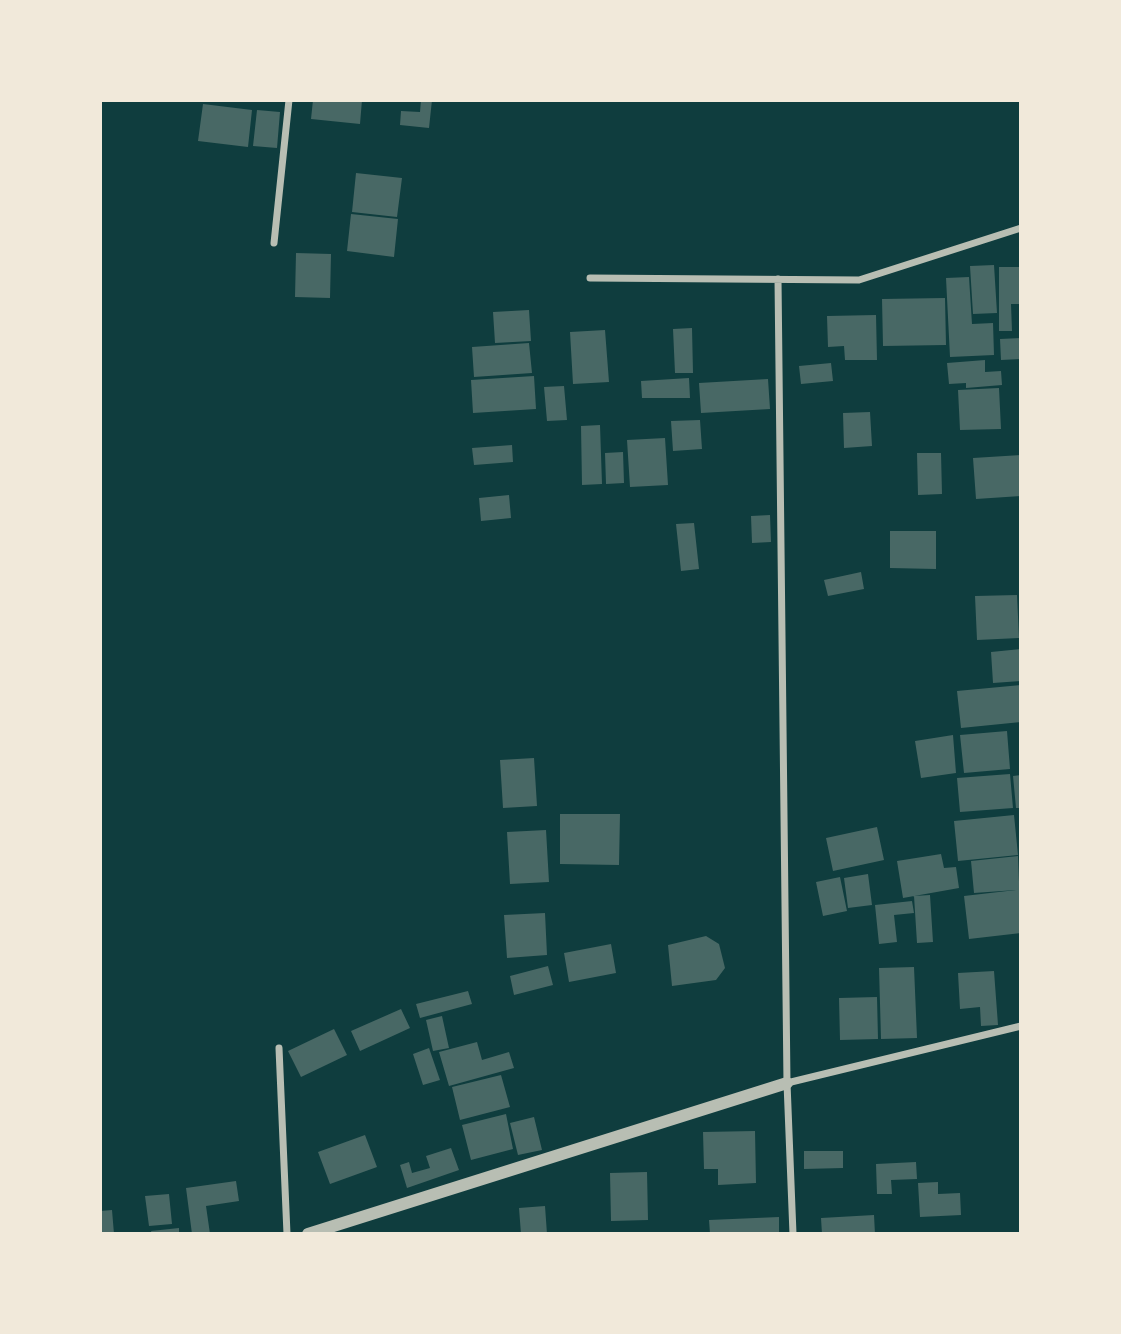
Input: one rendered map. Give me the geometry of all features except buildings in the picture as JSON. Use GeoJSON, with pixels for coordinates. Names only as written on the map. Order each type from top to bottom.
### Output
{"type":"FeatureCollection","features":[{"type":"Feature","properties":{"kind":"street"},"geometry":{"type":"LineString","coordinates":[[274,243],[289,100]]}},
{"type":"Feature","properties":{"kind":"street"},"geometry":{"type":"LineString","coordinates":[[590,278],[859,280],[1021,228]]}},
{"type":"Feature","properties":{"kind":"street"},"geometry":{"type":"LineString","coordinates":[[778,279],[787,1083],[793,1234]]}},
{"type":"Feature","properties":{"kind":"street"},"geometry":{"type":"LineString","coordinates":[[308,1234],[787,1083],[1021,1027]]}},
{"type":"Feature","properties":{"kind":"street"},"geometry":{"type":"LineString","coordinates":[[279,1048],[287,1234]]}}]}
